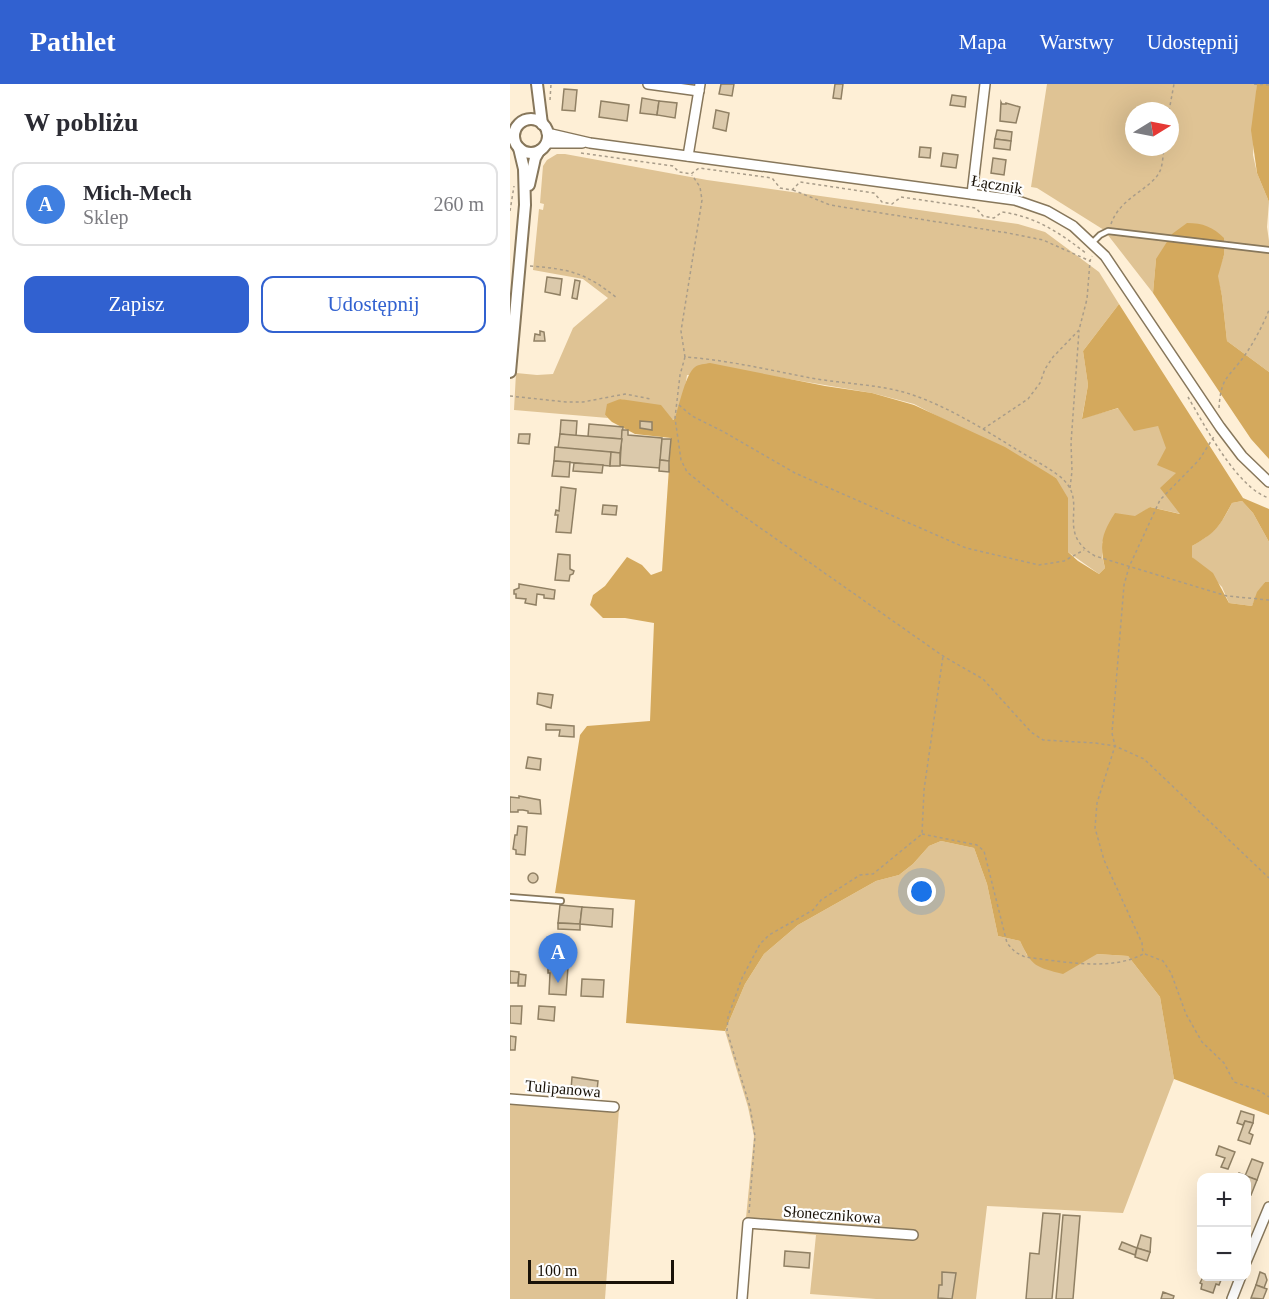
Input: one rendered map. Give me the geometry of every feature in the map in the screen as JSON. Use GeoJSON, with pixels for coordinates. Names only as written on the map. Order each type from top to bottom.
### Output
{"type":"FeatureCollection","features":[{"type":"Feature","properties":{"kind":"street"},"geometry":{"type":"LineString","coordinates":[[526,120],[537,84]]}},
{"type":"Feature","properties":{"kind":"street"},"geometry":{"type":"LineString","coordinates":[[510,372],[512,325],[525,205],[532,169],[544,138],[537,84]]}},
{"type":"Feature","properties":{"kind":"street"},"geometry":{"type":"LineString","coordinates":[[648,84],[699,88],[688,156]]}},
{"type":"Feature","properties":{"kind":"street"},"geometry":{"type":"LineString","coordinates":[[972,194],[986,84]]}},
{"type":"Feature","properties":{"kind":"street"},"geometry":{"type":"LineString","coordinates":[[525,205],[524,169],[515,144],[513,129],[526,120],[532,120],[544,138]]}},
{"type":"Feature","properties":{"kind":"street"},"geometry":{"type":"LineString","coordinates":[[515,144],[529,153],[544,138]]}},
{"type":"Feature","properties":{"kind":"street","name":"Łącznik"},"geometry":{"type":"LineString","coordinates":[[544,138],[569,144],[590,143],[1015,200],[1047,211],[1073,226],[1105,256],[1220,427],[1242,456],[1269,482]]}},
{"type":"Feature","properties":{"kind":"street","name":"Tulipanowa"},"geometry":{"type":"LineString","coordinates":[[510,1098],[614,1107]]}},
{"type":"Feature","properties":{"kind":"street"},"geometry":{"type":"LineString","coordinates":[[1251,1250],[1269,1207]]}},
{"type":"Feature","properties":{"kind":"street"},"geometry":{"type":"LineString","coordinates":[[742,1299],[748,1223]]}},
{"type":"Feature","properties":{"kind":"street","name":"Słonecznikowa"},"geometry":{"type":"LineString","coordinates":[[748,1223],[913,1235]]}},
{"type":"Feature","properties":{"kind":"street"},"geometry":{"type":"LineString","coordinates":[[1232,1299],[1238,1281]]}},
{"type":"Feature","properties":{"kind":"lane"},"geometry":{"type":"LineString","coordinates":[[1092,243],[1108,231],[1269,250]]}},
{"type":"Feature","properties":{"kind":"lane"},"geometry":{"type":"LineString","coordinates":[[510,897],[561,901]]}},
{"type":"Feature","properties":{"kind":"path"},"geometry":{"type":"LineString","coordinates":[[549,106],[551,84]]}},
{"type":"Feature","properties":{"kind":"path"},"geometry":{"type":"LineString","coordinates":[[1171,102],[1174,84]]}},
{"type":"Feature","properties":{"kind":"path"},"geometry":{"type":"LineString","coordinates":[[1254,84],[1269,85]]}},
{"type":"Feature","properties":{"kind":"path"},"geometry":{"type":"LineString","coordinates":[[574,152],[673,166],[678,172],[691,174],[699,168],[772,178],[780,188],[792,190],[830,206],[1043,240],[1090,261]]}},
{"type":"Feature","properties":{"kind":"path"},"geometry":{"type":"LineString","coordinates":[[1108,231],[1113,217],[1127,200],[1154,179],[1160,171],[1162,156]]}},
{"type":"Feature","properties":{"kind":"path"},"geometry":{"type":"LineString","coordinates":[[691,174],[700,187],[702,200],[681,331],[685,357],[680,375],[675,418],[681,460],[687,472],[729,506],[943,656],[983,679],[1031,732],[1043,740],[1115,746],[1144,759],[1269,878]]}},
{"type":"Feature","properties":{"kind":"path"},"geometry":{"type":"LineString","coordinates":[[510,211],[515,179]]}},
{"type":"Feature","properties":{"kind":"path"},"geometry":{"type":"LineString","coordinates":[[792,190],[800,182],[874,193],[882,202],[892,204],[901,197],[976,208],[983,216],[994,218],[1002,212],[1022,215],[1035,219],[1092,257]]}},
{"type":"Feature","properties":{"kind":"path"},"geometry":{"type":"LineString","coordinates":[[1092,243],[1087,299],[1079,330],[1071,443],[1070,488],[1074,503],[1075,536],[1084,550],[1095,556],[1227,596],[1269,600]]}},
{"type":"Feature","properties":{"kind":"path"},"geometry":{"type":"LineString","coordinates":[[538,266],[583,274],[617,298]]}},
{"type":"Feature","properties":{"kind":"path"},"geometry":{"type":"LineString","coordinates":[[1143,954],[1142,943],[1104,860],[1095,828],[1097,803],[1115,746],[1112,733],[1124,585],[1129,567],[1160,500],[1199,460],[1220,427],[1218,407],[1225,378],[1245,356],[1269,310]]}},
{"type":"Feature","properties":{"kind":"path"},"geometry":{"type":"LineString","coordinates":[[983,429],[1028,399],[1040,383],[1053,357],[1079,330]]}},
{"type":"Feature","properties":{"kind":"path"},"geometry":{"type":"LineString","coordinates":[[685,357],[745,364],[810,378],[897,391],[932,403],[983,429],[1057,474],[1070,488]]}},
{"type":"Feature","properties":{"kind":"path"},"geometry":{"type":"LineString","coordinates":[[1183,390],[1213,439],[1246,483],[1259,495],[1269,498]]}},
{"type":"Feature","properties":{"kind":"path"},"geometry":{"type":"LineString","coordinates":[[510,396],[566,402],[584,402],[625,394],[651,399]]}},
{"type":"Feature","properties":{"kind":"path"},"geometry":{"type":"LineString","coordinates":[[678,404],[692,416],[795,473],[966,548],[1039,565],[1064,561],[1084,550]]}},
{"type":"Feature","properties":{"kind":"path"},"geometry":{"type":"LineString","coordinates":[[748,1223],[755,1136],[750,1107],[727,1031],[728,1017],[742,978],[760,944],[769,935],[813,910],[821,900],[860,875],[873,874],[922,834],[924,790],[943,656]]}},
{"type":"Feature","properties":{"kind":"path"},"geometry":{"type":"LineString","coordinates":[[922,834],[977,845],[984,852],[1007,943],[1015,952],[1024,957],[1109,964],[1133,960],[1143,954]]}},
{"type":"Feature","properties":{"kind":"path"},"geometry":{"type":"LineString","coordinates":[[1143,954],[1162,961],[1171,973],[1186,1014],[1202,1042],[1224,1063],[1234,1082],[1260,1091],[1269,1097]]}},
{"type":"Feature","properties":{"kind":"shaded area"},"geometry":{"type":"Polygon","coordinates":[[[1047,84],[1257,84],[1253,155],[1257,173],[1269,202],[1267,227],[1269,241],[1269,372],[1227,341],[1217,275],[1224,255],[1156,259],[1153,293],[1104,230],[1037,188],[1031,187],[1047,84]]]}},
{"type":"Feature","properties":{"kind":"shaded area"},"geometry":{"type":"Polygon","coordinates":[[[1257,84],[1269,84],[1269,202],[1257,173],[1251,130],[1257,84]]]}},
{"type":"Feature","properties":{"kind":"shaded area"},"geometry":{"type":"Polygon","coordinates":[[[557,154],[707,180],[1018,224],[1045,232],[1099,272],[1119,304],[1083,351],[1088,385],[1082,418],[1119,408],[1158,425],[1177,473],[1181,514],[1150,507],[1102,542],[1105,568],[1099,574],[1068,552],[1056,478],[914,404],[872,393],[771,376],[687,375],[684,394],[675,418],[672,420],[636,403],[620,399],[605,415],[608,418],[514,410],[516,373],[553,374],[573,328],[608,298],[583,279],[533,270],[539,209],[543,210],[544,204],[540,203],[543,166],[547,160],[557,154]]]}},
{"type":"Feature","properties":{"kind":"shaded area"},"geometry":{"type":"Polygon","coordinates":[[[1187,223],[1207,226],[1224,238],[1224,255],[1218,276],[1227,341],[1269,372],[1269,459],[1251,439],[1153,293],[1156,259],[1172,234],[1187,223]]]}},
{"type":"Feature","properties":{"kind":"shaded area"},"geometry":{"type":"Polygon","coordinates":[[[1119,304],[1243,498],[1269,509],[1269,542],[1253,513],[1242,501],[1232,503],[1216,528],[1192,546],[1192,557],[1213,573],[1229,603],[1252,606],[1257,592],[1265,582],[1269,582],[1269,1115],[1174,1079],[1160,997],[1128,956],[1097,954],[1063,974],[1036,965],[1020,941],[998,936],[987,884],[974,848],[941,841],[929,846],[913,864],[899,875],[876,881],[798,925],[764,954],[745,984],[725,1031],[626,1023],[635,900],[555,893],[580,735],[587,726],[650,721],[654,623],[625,618],[603,618],[590,605],[593,595],[605,586],[627,557],[642,565],[651,575],[662,571],[671,438],[635,434],[612,422],[605,415],[607,404],[620,399],[661,405],[673,420],[692,370],[698,365],[710,363],[872,393],[914,405],[1005,447],[1056,478],[1068,498],[1068,552],[1099,574],[1105,568],[1102,552],[1103,539],[1115,513],[1135,516],[1150,507],[1180,514],[1160,488],[1176,473],[1157,465],[1166,448],[1158,426],[1134,431],[1118,408],[1082,419],[1088,385],[1083,351],[1119,304]]]}},
{"type":"Feature","properties":{"kind":"shaded area"},"geometry":{"type":"Polygon","coordinates":[[[1242,501],[1253,513],[1269,542],[1269,582],[1265,582],[1252,606],[1229,603],[1222,587],[1192,557],[1192,546],[1217,528],[1232,503],[1242,501]]]}},
{"type":"Feature","properties":{"kind":"shaded area"},"geometry":{"type":"Polygon","coordinates":[[[941,841],[974,848],[987,884],[998,936],[1020,941],[1027,955],[1128,956],[1160,997],[1174,1079],[1123,1213],[987,1206],[976,1299],[876,1299],[810,1294],[816,1235],[745,1228],[754,1136],[748,1107],[725,1031],[745,984],[764,954],[798,925],[876,881],[899,875],[913,864],[929,846],[941,841]]]}},
{"type":"Feature","properties":{"kind":"shaded area"},"geometry":{"type":"Polygon","coordinates":[[[510,1099],[619,1109],[605,1299],[510,1299],[510,1099]]]}},
{"type":"Feature","properties":{"kind":"building"},"geometry":{"type":"Polygon","coordinates":[[[721,84],[734,84],[732,96],[719,94],[721,84]]]}},
{"type":"Feature","properties":{"kind":"building"},"geometry":{"type":"Polygon","coordinates":[[[835,84],[843,84],[841,99],[833,98],[835,84]]]}},
{"type":"Feature","properties":{"kind":"building"},"geometry":{"type":"Polygon","coordinates":[[[564,89],[577,90],[575,111],[562,110],[564,89]]]}},
{"type":"Feature","properties":{"kind":"building"},"geometry":{"type":"Polygon","coordinates":[[[952,95],[966,97],[965,107],[950,105],[952,95]]]}},
{"type":"Feature","properties":{"kind":"building"},"geometry":{"type":"Polygon","coordinates":[[[642,98],[659,101],[657,115],[640,113],[642,98]]]}},
{"type":"Feature","properties":{"kind":"building"},"geometry":{"type":"Polygon","coordinates":[[[601,101],[629,105],[627,121],[599,117],[601,101]]]}},
{"type":"Feature","properties":{"kind":"building"},"geometry":{"type":"Polygon","coordinates":[[[659,101],[677,103],[675,118],[657,115],[659,101]]]}},
{"type":"Feature","properties":{"kind":"building"},"geometry":{"type":"Polygon","coordinates":[[[1001,102],[1020,107],[1016,123],[1000,121],[1001,102]]]}},
{"type":"Feature","properties":{"kind":"building"},"geometry":{"type":"Polygon","coordinates":[[[716,110],[729,113],[726,131],[713,128],[716,110]]]}},
{"type":"Feature","properties":{"kind":"building"},"geometry":{"type":"Polygon","coordinates":[[[997,130],[1012,132],[1011,141],[995,139],[997,130]]]}},
{"type":"Feature","properties":{"kind":"building"},"geometry":{"type":"Polygon","coordinates":[[[995,139],[1011,141],[1010,150],[994,148],[995,139]]]}},
{"type":"Feature","properties":{"kind":"building"},"geometry":{"type":"Polygon","coordinates":[[[920,147],[931,148],[930,158],[919,157],[920,147]]]}},
{"type":"Feature","properties":{"kind":"building"},"geometry":{"type":"Polygon","coordinates":[[[943,153],[958,155],[956,168],[941,166],[943,153]]]}},
{"type":"Feature","properties":{"kind":"building"},"geometry":{"type":"Polygon","coordinates":[[[993,158],[1006,160],[1004,175],[991,173],[993,158]]]}},
{"type":"Feature","properties":{"kind":"building"},"geometry":{"type":"Polygon","coordinates":[[[547,277],[562,279],[560,295],[545,292],[547,277]]]}},
{"type":"Feature","properties":{"kind":"building"},"geometry":{"type":"Polygon","coordinates":[[[575,280],[580,281],[577,299],[572,298],[575,280]]]}},
{"type":"Feature","properties":{"kind":"building"},"geometry":{"type":"Polygon","coordinates":[[[540,331],[544,332],[545,341],[534,341],[535,334],[540,335],[540,331]]]}},
{"type":"Feature","properties":{"kind":"building"},"geometry":{"type":"Polygon","coordinates":[[[561,420],[577,421],[576,436],[560,434],[561,420]]]}},
{"type":"Feature","properties":{"kind":"building"},"geometry":{"type":"Polygon","coordinates":[[[640,421],[652,422],[652,430],[640,428],[640,421]]]}},
{"type":"Feature","properties":{"kind":"building"},"geometry":{"type":"Polygon","coordinates":[[[589,424],[623,427],[622,439],[588,437],[589,424]]]}},
{"type":"Feature","properties":{"kind":"building"},"geometry":{"type":"Polygon","coordinates":[[[622,430],[628,430],[628,435],[662,438],[660,468],[620,465],[622,430]]]}},
{"type":"Feature","properties":{"kind":"building"},"geometry":{"type":"Polygon","coordinates":[[[519,434],[530,434],[529,444],[518,443],[519,434]]]}},
{"type":"Feature","properties":{"kind":"building"},"geometry":{"type":"Polygon","coordinates":[[[560,434],[622,439],[620,453],[558,448],[560,434]]]}},
{"type":"Feature","properties":{"kind":"building"},"geometry":{"type":"Polygon","coordinates":[[[662,439],[671,439],[669,461],[660,460],[662,439]]]}},
{"type":"Feature","properties":{"kind":"building"},"geometry":{"type":"Polygon","coordinates":[[[555,447],[611,452],[610,466],[554,461],[555,447]]]}},
{"type":"Feature","properties":{"kind":"building"},"geometry":{"type":"Polygon","coordinates":[[[611,452],[620,453],[620,466],[610,466],[611,452]]]}},
{"type":"Feature","properties":{"kind":"building"},"geometry":{"type":"Polygon","coordinates":[[[660,460],[669,461],[669,472],[659,471],[660,460]]]}},
{"type":"Feature","properties":{"kind":"building"},"geometry":{"type":"Polygon","coordinates":[[[554,461],[570,462],[569,477],[552,476],[554,461]]]}},
{"type":"Feature","properties":{"kind":"building"},"geometry":{"type":"Polygon","coordinates":[[[574,463],[603,465],[602,473],[573,471],[574,463]]]}},
{"type":"Feature","properties":{"kind":"building"},"geometry":{"type":"Polygon","coordinates":[[[561,487],[576,489],[571,533],[556,532],[558,515],[555,515],[556,510],[559,511],[561,487]]]}},
{"type":"Feature","properties":{"kind":"building"},"geometry":{"type":"Polygon","coordinates":[[[603,505],[617,506],[616,515],[602,514],[603,505]]]}},
{"type":"Feature","properties":{"kind":"building"},"geometry":{"type":"Polygon","coordinates":[[[558,554],[570,555],[570,569],[574,571],[569,581],[555,580],[558,554]]]}},
{"type":"Feature","properties":{"kind":"building"},"geometry":{"type":"Polygon","coordinates":[[[519,584],[555,590],[554,599],[544,598],[544,595],[537,594],[536,605],[525,603],[526,599],[516,598],[514,594],[519,584]]]}},
{"type":"Feature","properties":{"kind":"building"},"geometry":{"type":"Polygon","coordinates":[[[538,693],[553,695],[551,708],[537,704],[538,693]]]}},
{"type":"Feature","properties":{"kind":"building"},"geometry":{"type":"Polygon","coordinates":[[[546,724],[574,726],[574,737],[559,736],[560,730],[546,730],[546,724]]]}},
{"type":"Feature","properties":{"kind":"building"},"geometry":{"type":"Polygon","coordinates":[[[528,757],[541,759],[540,770],[526,768],[528,757]]]}},
{"type":"Feature","properties":{"kind":"building"},"geometry":{"type":"Polygon","coordinates":[[[519,796],[540,800],[541,814],[528,813],[523,810],[510,812],[510,797],[519,798],[519,796]]]}},
{"type":"Feature","properties":{"kind":"building"},"geometry":{"type":"Polygon","coordinates":[[[518,826],[527,827],[525,855],[516,854],[516,850],[513,849],[518,826]]]}},
{"type":"Feature","properties":{"kind":"building"},"geometry":{"type":"Polygon","coordinates":[[[533,873],[538,878],[533,883],[528,878],[533,873]]]}},
{"type":"Feature","properties":{"kind":"building"},"geometry":{"type":"Polygon","coordinates":[[[560,905],[582,907],[580,924],[558,923],[560,905]]]}},
{"type":"Feature","properties":{"kind":"building"},"geometry":{"type":"Polygon","coordinates":[[[582,907],[613,909],[612,927],[580,924],[582,907]]]}},
{"type":"Feature","properties":{"kind":"building"},"geometry":{"type":"Polygon","coordinates":[[[558,923],[580,924],[580,930],[558,929],[558,923]]]}},
{"type":"Feature","properties":{"kind":"building"},"geometry":{"type":"Polygon","coordinates":[[[549,951],[562,952],[561,967],[548,966],[549,951]]]}},
{"type":"Feature","properties":{"kind":"building"},"geometry":{"type":"Polygon","coordinates":[[[548,966],[568,967],[566,995],[549,994],[548,966]]]}},
{"type":"Feature","properties":{"kind":"building"},"geometry":{"type":"Polygon","coordinates":[[[510,971],[519,972],[518,983],[510,983],[510,971]]]}},
{"type":"Feature","properties":{"kind":"building"},"geometry":{"type":"Polygon","coordinates":[[[519,974],[526,975],[525,986],[518,986],[519,974]]]}},
{"type":"Feature","properties":{"kind":"building"},"geometry":{"type":"Polygon","coordinates":[[[582,979],[604,980],[603,997],[581,996],[582,979]]]}},
{"type":"Feature","properties":{"kind":"building"},"geometry":{"type":"Polygon","coordinates":[[[510,1006],[522,1006],[521,1024],[510,1023],[510,1006]]]}},
{"type":"Feature","properties":{"kind":"building"},"geometry":{"type":"Polygon","coordinates":[[[539,1006],[555,1007],[554,1021],[538,1019],[539,1006]]]}},
{"type":"Feature","properties":{"kind":"building"},"geometry":{"type":"Polygon","coordinates":[[[510,1036],[516,1037],[515,1050],[510,1050],[510,1036]]]}},
{"type":"Feature","properties":{"kind":"building"},"geometry":{"type":"Polygon","coordinates":[[[572,1077],[598,1081],[597,1091],[571,1090],[572,1077]]]}},
{"type":"Feature","properties":{"kind":"building"},"geometry":{"type":"Polygon","coordinates":[[[1241,1111],[1254,1115],[1253,1123],[1245,1121],[1243,1125],[1237,1123],[1241,1111]]]}},
{"type":"Feature","properties":{"kind":"building"},"geometry":{"type":"Polygon","coordinates":[[[1245,1121],[1253,1123],[1249,1133],[1253,1135],[1250,1144],[1238,1140],[1245,1121]]]}},
{"type":"Feature","properties":{"kind":"building"},"geometry":{"type":"Polygon","coordinates":[[[1219,1146],[1235,1152],[1228,1169],[1221,1167],[1225,1158],[1216,1155],[1219,1146]]]}},
{"type":"Feature","properties":{"kind":"building"},"geometry":{"type":"Polygon","coordinates":[[[1252,1159],[1263,1163],[1257,1180],[1251,1178],[1251,1173],[1246,1173],[1252,1159]]]}},
{"type":"Feature","properties":{"kind":"building"},"geometry":{"type":"Polygon","coordinates":[[[1251,1178],[1257,1180],[1251,1195],[1251,1178]]]}},
{"type":"Feature","properties":{"kind":"building"},"geometry":{"type":"Polygon","coordinates":[[[1043,1213],[1060,1214],[1052,1299],[1026,1299],[1030,1253],[1039,1254],[1043,1213]]]}},
{"type":"Feature","properties":{"kind":"building"},"geometry":{"type":"Polygon","coordinates":[[[1063,1215],[1080,1216],[1073,1299],[1056,1299],[1063,1215]]]}},
{"type":"Feature","properties":{"kind":"building"},"geometry":{"type":"Polygon","coordinates":[[[1141,1235],[1151,1238],[1150,1252],[1137,1248],[1141,1235]]]}},
{"type":"Feature","properties":{"kind":"building"},"geometry":{"type":"Polygon","coordinates":[[[1122,1242],[1137,1248],[1135,1255],[1119,1249],[1122,1242]]]}},
{"type":"Feature","properties":{"kind":"building"},"geometry":{"type":"Polygon","coordinates":[[[1137,1248],[1150,1252],[1147,1261],[1135,1257],[1137,1248]]]}},
{"type":"Feature","properties":{"kind":"building"},"geometry":{"type":"Polygon","coordinates":[[[785,1251],[810,1253],[809,1268],[784,1266],[785,1251]]]}},
{"type":"Feature","properties":{"kind":"building"},"geometry":{"type":"Polygon","coordinates":[[[942,1272],[956,1273],[952,1299],[938,1298],[939,1285],[942,1285],[942,1272]]]}},
{"type":"Feature","properties":{"kind":"building"},"geometry":{"type":"Polygon","coordinates":[[[1260,1272],[1265,1274],[1267,1280],[1264,1288],[1256,1285],[1260,1272]]]}},
{"type":"Feature","properties":{"kind":"building"},"geometry":{"type":"Polygon","coordinates":[[[1201,1281],[1221,1281],[1219,1285],[1216,1284],[1213,1293],[1201,1289],[1202,1284],[1201,1281]]]}},
{"type":"Feature","properties":{"kind":"building"},"geometry":{"type":"Polygon","coordinates":[[[1256,1285],[1267,1289],[1263,1299],[1251,1298],[1256,1285]]]}},
{"type":"Feature","properties":{"kind":"building"},"geometry":{"type":"Polygon","coordinates":[[[1163,1292],[1174,1296],[1173,1299],[1161,1299],[1163,1292]]]}},
{"type":"Feature","properties":{"kind":"place","name":"Mich-Mech"},"geometry":{"type":"Point","coordinates":[558,983]}}]}
